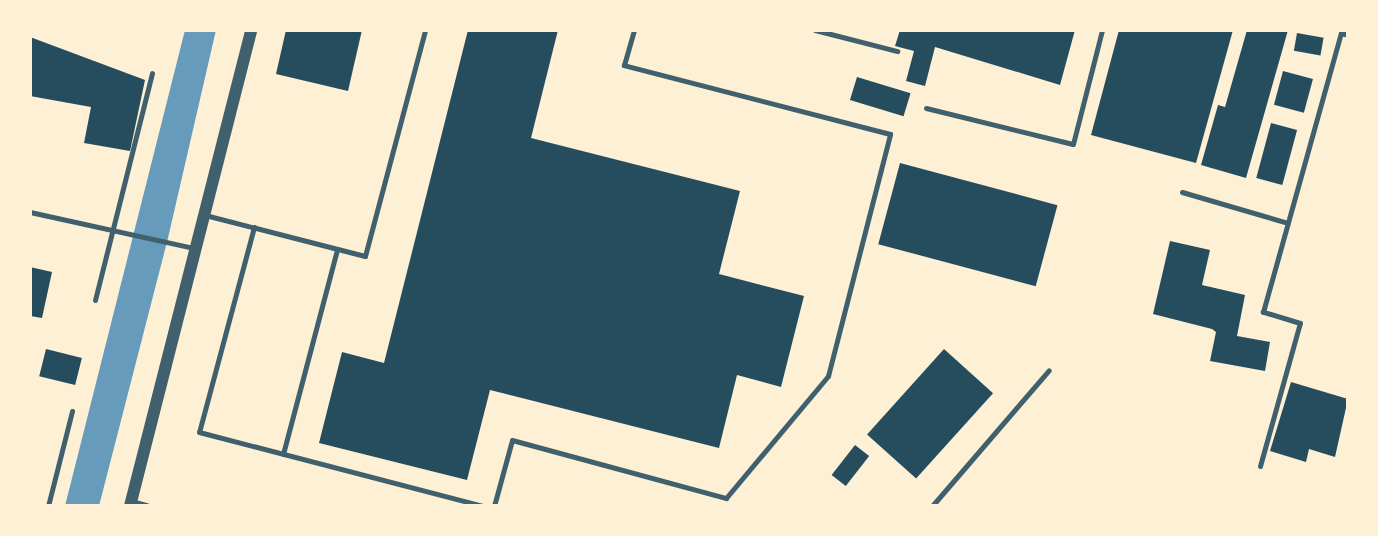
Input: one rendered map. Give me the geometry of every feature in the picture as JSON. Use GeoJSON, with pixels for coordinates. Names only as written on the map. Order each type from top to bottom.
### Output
{"type":"FeatureCollection","features":[{"type":"Feature","properties":{"kind":"street"},"geometry":{"type":"LineString","coordinates":[[146,506],[131,504],[251,30]]}},
{"type":"Feature","properties":{"kind":"lane"},"geometry":{"type":"LineString","coordinates":[[203,214],[365,256],[425,30]]}},
{"type":"Feature","properties":{"kind":"lane"},"geometry":{"type":"LineString","coordinates":[[494,506],[512,440],[726,498],[828,376],[890,134],[624,65],[634,30]]}},
{"type":"Feature","properties":{"kind":"lane"},"geometry":{"type":"LineString","coordinates":[[815,30],[897,51]]}},
{"type":"Feature","properties":{"kind":"lane"},"geometry":{"type":"LineString","coordinates":[[926,108],[1073,144],[1102,30]]}},
{"type":"Feature","properties":{"kind":"lane"},"geometry":{"type":"LineString","coordinates":[[1260,466],[1300,323],[1263,312],[1344,32]]}},
{"type":"Feature","properties":{"kind":"lane"},"geometry":{"type":"LineString","coordinates":[[95,300],[152,73]]}},
{"type":"Feature","properties":{"kind":"lane"},"geometry":{"type":"LineString","coordinates":[[1182,192],[1288,223]]}},
{"type":"Feature","properties":{"kind":"lane"},"geometry":{"type":"LineString","coordinates":[[30,212],[195,248]]}},
{"type":"Feature","properties":{"kind":"lane"},"geometry":{"type":"LineString","coordinates":[[254,227],[199,432],[483,506]]}},
{"type":"Feature","properties":{"kind":"lane"},"geometry":{"type":"LineString","coordinates":[[284,454],[337,249]]}},
{"type":"Feature","properties":{"kind":"lane"},"geometry":{"type":"LineString","coordinates":[[932,506],[1049,370]]}},
{"type":"Feature","properties":{"kind":"lane"},"geometry":{"type":"LineString","coordinates":[[48,506],[72,411]]}},
{"type":"Feature","properties":{"kind":"water"},"geometry":{"type":"Polygon","coordinates":[[[185,30],[216,30],[168,238],[99,506],[65,506],[185,30]]]}},
{"type":"Feature","properties":{"kind":"building"},"geometry":{"type":"Polygon","coordinates":[[[286,30],[362,30],[348,91],[276,74],[286,30]]]}},
{"type":"Feature","properties":{"kind":"building"},"geometry":{"type":"Polygon","coordinates":[[[468,30],[558,30],[531,138],[740,191],[719,274],[804,296],[781,387],[737,375],[719,448],[490,390],[467,480],[319,443],[342,352],[384,363],[468,30]]]}},
{"type":"Feature","properties":{"kind":"building"},"geometry":{"type":"Polygon","coordinates":[[[900,30],[1075,30],[1060,85],[935,47],[925,86],[906,81],[914,51],[895,46],[900,30]]]}},
{"type":"Feature","properties":{"kind":"building"},"geometry":{"type":"Polygon","coordinates":[[[1119,30],[1233,30],[1196,163],[1091,135],[1119,30]]]}},
{"type":"Feature","properties":{"kind":"building"},"geometry":{"type":"Polygon","coordinates":[[[1247,30],[1288,30],[1246,178],[1201,165],[1218,105],[1225,107],[1247,30]]]}},
{"type":"Feature","properties":{"kind":"building"},"geometry":{"type":"Polygon","coordinates":[[[1297,33],[1324,38],[1320,55],[1294,51],[1297,33]]]}},
{"type":"Feature","properties":{"kind":"building"},"geometry":{"type":"Polygon","coordinates":[[[30,37],[145,80],[130,151],[84,143],[91,107],[30,96],[30,37]]]}},
{"type":"Feature","properties":{"kind":"building"},"geometry":{"type":"Polygon","coordinates":[[[1283,71],[1313,79],[1304,113],[1274,105],[1283,71]]]}},
{"type":"Feature","properties":{"kind":"building"},"geometry":{"type":"Polygon","coordinates":[[[857,77],[911,93],[904,116],[850,100],[857,77]]]}},
{"type":"Feature","properties":{"kind":"building"},"geometry":{"type":"Polygon","coordinates":[[[1271,123],[1297,130],[1282,185],[1256,178],[1271,123]]]}},
{"type":"Feature","properties":{"kind":"building"},"geometry":{"type":"Polygon","coordinates":[[[900,163],[1057,205],[1036,286],[878,244],[900,163]]]}},
{"type":"Feature","properties":{"kind":"building"},"geometry":{"type":"Polygon","coordinates":[[[1170,241],[1210,250],[1202,285],[1245,295],[1237,336],[1270,342],[1265,371],[1210,361],[1216,332],[1153,314],[1170,241]]]}},
{"type":"Feature","properties":{"kind":"building"},"geometry":{"type":"Polygon","coordinates":[[[30,267],[52,272],[42,318],[30,316],[30,267]]]}},
{"type":"Feature","properties":{"kind":"building"},"geometry":{"type":"Polygon","coordinates":[[[46,349],[82,358],[75,385],[39,376],[46,349]]]}},
{"type":"Feature","properties":{"kind":"building"},"geometry":{"type":"Polygon","coordinates":[[[944,349],[993,393],[916,479],[867,434],[944,349]]]}},
{"type":"Feature","properties":{"kind":"building"},"geometry":{"type":"Polygon","coordinates":[[[1291,382],[1348,399],[1335,457],[1309,449],[1306,462],[1270,451],[1291,382]]]}},
{"type":"Feature","properties":{"kind":"building"},"geometry":{"type":"Polygon","coordinates":[[[855,445],[869,456],[846,486],[832,475],[855,445]]]}}]}
